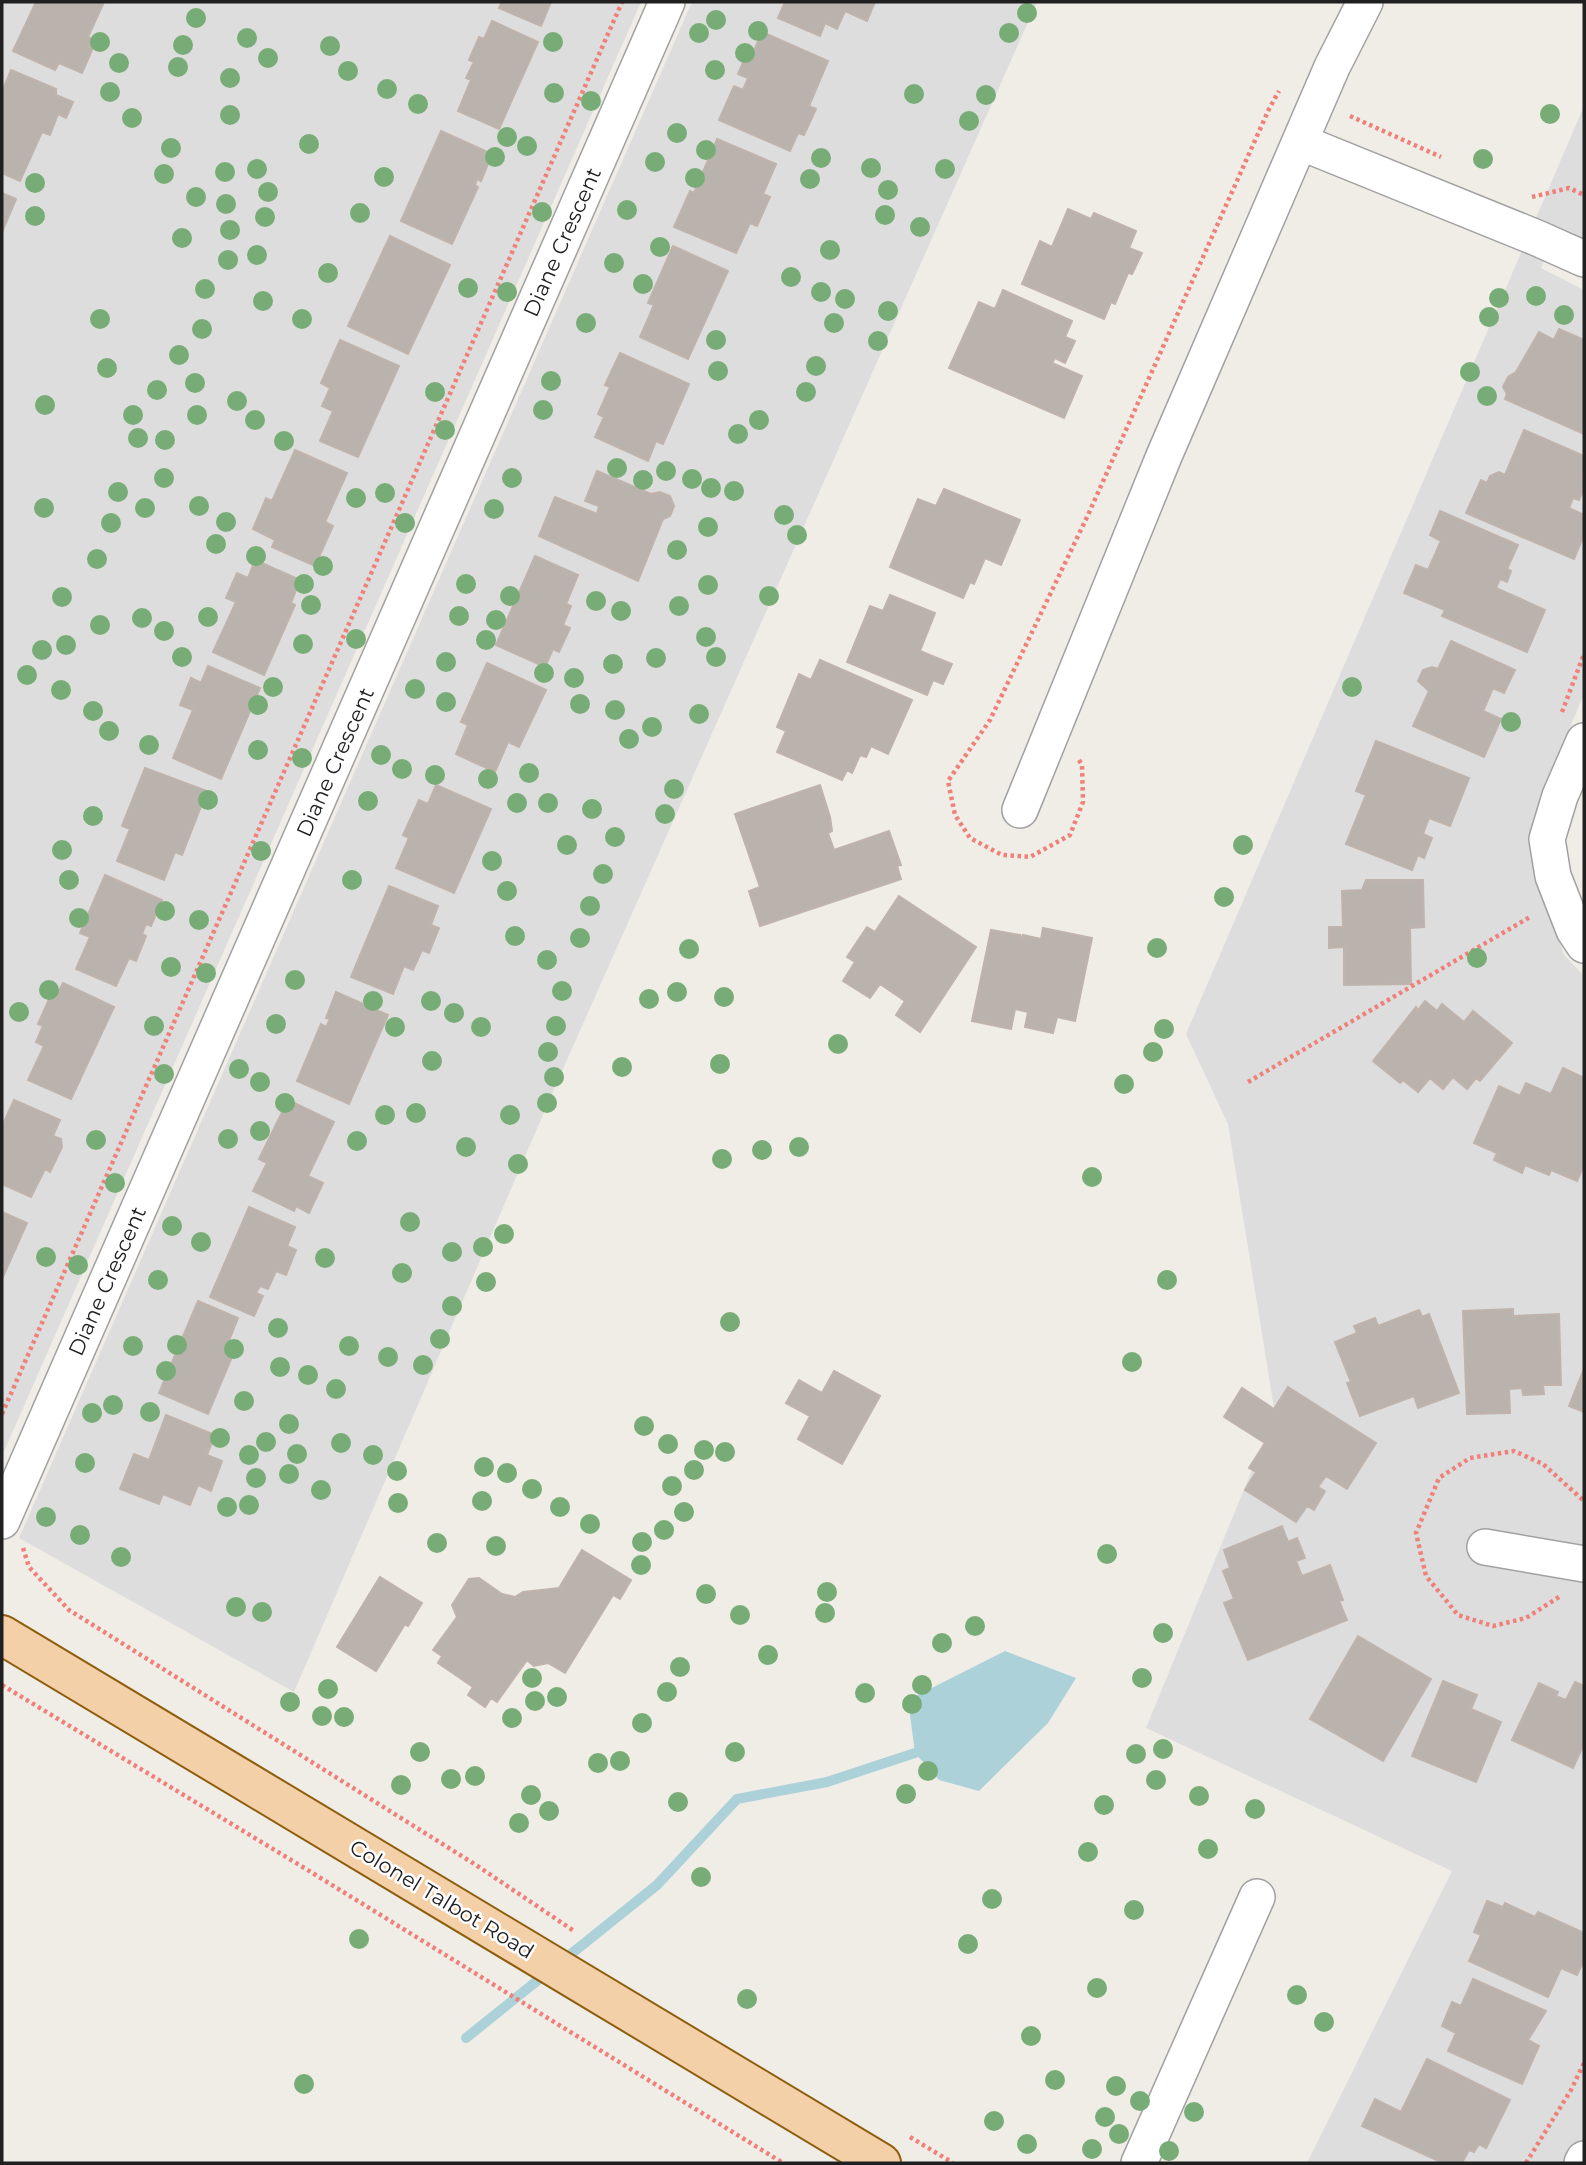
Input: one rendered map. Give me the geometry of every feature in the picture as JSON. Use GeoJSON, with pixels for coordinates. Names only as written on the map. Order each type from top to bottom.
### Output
{"type":"FeatureCollection","features":[{"type":"Feature","properties":{"kind":"main road","name":"Colonel Talbot Road"},"geometry":{"type":"LineString","coordinates":[[2,1635],[881,2163]]}},
{"type":"Feature","properties":{"kind":"street","name":"Diane Crescent"},"geometry":{"type":"LineString","coordinates":[[2,1521],[667,2]]}},
{"type":"Feature","properties":{"kind":"street"},"geometry":{"type":"LineString","coordinates":[[1020,810],[1164,456],[1332,67],[1365,2]]}},
{"type":"Feature","properties":{"kind":"street"},"geometry":{"type":"LineString","coordinates":[[1300,142],[1584,259]]}},
{"type":"Feature","properties":{"kind":"street"},"geometry":{"type":"LineString","coordinates":[[1584,741],[1559,796],[1547,839],[1553,876],[1574,930],[1584,945]]}},
{"type":"Feature","properties":{"kind":"street"},"geometry":{"type":"LineString","coordinates":[[1485,1547],[1584,1564]]}},
{"type":"Feature","properties":{"kind":"street"},"geometry":{"type":"LineString","coordinates":[[1139,2163],[1257,1897]]}},
{"type":"Feature","properties":{"kind":"path"},"geometry":{"type":"LineString","coordinates":[[2,1414],[622,2]]}},
{"type":"Feature","properties":{"kind":"path"},"geometry":{"type":"LineString","coordinates":[[1344,110],[1351,117],[1448,160]]}},
{"type":"Feature","properties":{"kind":"path"},"geometry":{"type":"LineString","coordinates":[[1520,192],[1532,197],[1569,188],[1584,195]]}},
{"type":"Feature","properties":{"kind":"path"},"geometry":{"type":"LineString","coordinates":[[1248,1082],[1540,911]]}},
{"type":"Feature","properties":{"kind":"path"},"geometry":{"type":"LineString","coordinates":[[29,1567],[69,1609],[475,1865],[576,1932]]}},
{"type":"Feature","properties":{"kind":"path"},"geometry":{"type":"LineString","coordinates":[[2,1685],[306,1868],[783,2163]]}},
{"type":"Feature","properties":{"kind":"path"},"geometry":{"type":"LineString","coordinates":[[1526,2163],[1572,2090],[1584,2063]]}},
{"type":"Feature","properties":{"kind":"path"},"geometry":{"type":"LineString","coordinates":[[905,2134],[953,2163]]}},
{"type":"Feature","properties":{"kind":"shaded area"},"geometry":{"type":"Polygon","coordinates":[[[2,2],[641,2],[2,1456],[2,2]]]}},
{"type":"Feature","properties":{"kind":"shaded area"},"geometry":{"type":"Polygon","coordinates":[[[692,2],[1037,2],[555,1087],[294,1692],[19,1538],[692,2]]]}},
{"type":"Feature","properties":{"kind":"shaded area"},"geometry":{"type":"Polygon","coordinates":[[[1584,106],[1584,238],[1557,226],[1541,268],[1584,290],[1584,694],[1540,799],[1536,872],[1564,955],[1584,976],[1584,2163],[1307,2163],[1452,1871],[1146,1728],[1275,1414],[1228,1124],[1186,1034],[1584,106]]]}},
{"type":"Feature","properties":{"kind":"water"},"geometry":{"type":"Polygon","coordinates":[[[1005,1651],[1076,1678],[1048,1723],[979,1791],[939,1780],[915,1753],[908,1700],[1005,1651]]]}},
{"type":"Feature","properties":{"kind":"building"},"geometry":{"type":"Polygon","coordinates":[[[36,2],[104,2],[88,37],[96,41],[82,73],[59,63],[55,70],[13,51],[36,2]]]}},
{"type":"Feature","properties":{"kind":"building"},"geometry":{"type":"Polygon","coordinates":[[[502,2],[551,2],[541,26],[499,8],[502,2]]]}},
{"type":"Feature","properties":{"kind":"building"},"geometry":{"type":"Polygon","coordinates":[[[785,2],[875,2],[867,21],[845,11],[837,29],[825,23],[820,36],[778,18],[785,2]]]}},
{"type":"Feature","properties":{"kind":"building"},"geometry":{"type":"Polygon","coordinates":[[[492,21],[538,42],[499,129],[458,111],[471,80],[466,78],[474,62],[469,60],[479,37],[484,39],[492,21]]]}},
{"type":"Feature","properties":{"kind":"building"},"geometry":{"type":"Polygon","coordinates":[[[762,32],[828,61],[809,106],[816,109],[804,135],[798,133],[790,151],[719,120],[734,86],[743,90],[748,78],[738,74],[748,51],[753,53],[762,32]]]}},
{"type":"Feature","properties":{"kind":"building"},"geometry":{"type":"Polygon","coordinates":[[[11,70],[56,89],[56,95],[73,102],[66,118],[58,114],[50,135],[42,132],[20,181],[2,173],[2,92],[11,70]]]}},
{"type":"Feature","properties":{"kind":"building"},"geometry":{"type":"Polygon","coordinates":[[[441,131],[492,154],[481,181],[477,179],[475,185],[478,187],[452,244],[401,221],[441,131]]]}},
{"type":"Feature","properties":{"kind":"building"},"geometry":{"type":"Polygon","coordinates":[[[717,139],[776,164],[763,194],[770,197],[757,226],[750,223],[736,253],[674,227],[690,191],[694,193],[717,139]]]}},
{"type":"Feature","properties":{"kind":"building"},"geometry":{"type":"Polygon","coordinates":[[[2,193],[16,199],[2,232],[2,193]]]}},
{"type":"Feature","properties":{"kind":"building"},"geometry":{"type":"Polygon","coordinates":[[[1068,209],[1091,219],[1094,213],[1136,231],[1129,248],[1142,253],[1132,274],[1128,273],[1115,304],[1111,302],[1104,319],[1022,284],[1040,241],[1052,247],[1068,209]]]}},
{"type":"Feature","properties":{"kind":"building"},"geometry":{"type":"Polygon","coordinates":[[[390,236],[450,265],[408,354],[348,326],[390,236]]]}},
{"type":"Feature","properties":{"kind":"building"},"geometry":{"type":"Polygon","coordinates":[[[673,246],[728,271],[688,359],[640,337],[654,305],[648,303],[673,246]]]}},
{"type":"Feature","properties":{"kind":"building"},"geometry":{"type":"Polygon","coordinates":[[[1003,290],[1072,321],[1065,337],[1075,341],[1065,363],[1055,358],[1052,363],[1082,376],[1064,418],[949,368],[979,302],[995,309],[1003,290]]]}},
{"type":"Feature","properties":{"kind":"building"},"geometry":{"type":"Polygon","coordinates":[[[1559,329],[1584,340],[1584,434],[1505,399],[1507,394],[1503,387],[1508,377],[1516,372],[1539,332],[1554,340],[1559,329]]]}},
{"type":"Feature","properties":{"kind":"building"},"geometry":{"type":"Polygon","coordinates":[[[340,340],[399,366],[358,457],[320,441],[333,411],[322,406],[330,388],[321,383],[340,340]]]}},
{"type":"Feature","properties":{"kind":"building"},"geometry":{"type":"Polygon","coordinates":[[[620,353],[689,384],[663,444],[656,441],[648,461],[595,437],[604,417],[598,414],[610,387],[605,385],[620,353]]]}},
{"type":"Feature","properties":{"kind":"building"},"geometry":{"type":"Polygon","coordinates":[[[1524,430],[1584,456],[1584,489],[1579,500],[1573,498],[1569,508],[1584,515],[1584,535],[1574,559],[1466,513],[1481,480],[1487,483],[1490,476],[1499,472],[1505,475],[1524,430]]]}},
{"type":"Feature","properties":{"kind":"building"},"geometry":{"type":"Polygon","coordinates":[[[295,450],[347,473],[325,522],[333,526],[315,566],[272,547],[275,540],[253,529],[266,498],[272,501],[295,450]]]}},
{"type":"Feature","properties":{"kind":"building"},"geometry":{"type":"Polygon","coordinates":[[[597,471],[651,494],[660,492],[670,496],[674,506],[670,516],[663,519],[638,581],[539,536],[555,497],[597,514],[599,506],[585,501],[597,471]]]}},
{"type":"Feature","properties":{"kind":"building"},"geometry":{"type":"Polygon","coordinates":[[[944,489],[1020,520],[1001,565],[985,558],[974,584],[970,582],[963,598],[890,567],[918,499],[936,506],[944,489]]]}},
{"type":"Feature","properties":{"kind":"building"},"geometry":{"type":"Polygon","coordinates":[[[1440,511],[1518,545],[1507,569],[1511,571],[1507,582],[1500,579],[1496,588],[1545,610],[1527,652],[1442,616],[1445,610],[1404,593],[1416,565],[1428,570],[1441,541],[1430,535],[1440,511]]]}},
{"type":"Feature","properties":{"kind":"building"},"geometry":{"type":"Polygon","coordinates":[[[535,556],[578,575],[566,604],[571,606],[563,625],[570,628],[559,652],[553,649],[545,667],[496,645],[535,556]]]}},
{"type":"Feature","properties":{"kind":"building"},"geometry":{"type":"Polygon","coordinates":[[[255,560],[300,580],[291,603],[295,605],[264,675],[213,652],[236,602],[226,598],[237,573],[248,578],[255,560]]]}},
{"type":"Feature","properties":{"kind":"building"},"geometry":{"type":"Polygon","coordinates":[[[890,595],[935,613],[920,651],[952,664],[943,684],[933,680],[927,695],[847,662],[870,606],[883,611],[890,595]]]}},
{"type":"Feature","properties":{"kind":"building"},"geometry":{"type":"Polygon","coordinates":[[[1451,641],[1515,670],[1504,693],[1493,688],[1483,711],[1501,719],[1484,757],[1413,726],[1429,691],[1418,681],[1423,670],[1432,667],[1438,669],[1451,641]]]}},
{"type":"Feature","properties":{"kind":"building"},"geometry":{"type":"Polygon","coordinates":[[[820,660],[912,700],[888,754],[871,746],[866,757],[860,755],[852,773],[847,770],[842,780],[777,752],[786,731],[777,727],[799,674],[811,680],[820,660]]]}},
{"type":"Feature","properties":{"kind":"building"},"geometry":{"type":"Polygon","coordinates":[[[487,663],[546,690],[519,747],[508,742],[495,772],[456,754],[468,725],[461,722],[487,663]]]}},
{"type":"Feature","properties":{"kind":"building"},"geometry":{"type":"Polygon","coordinates":[[[208,666],[260,688],[221,779],[173,758],[193,710],[180,705],[191,678],[201,683],[208,666]]]}},
{"type":"Feature","properties":{"kind":"building"},"geometry":{"type":"Polygon","coordinates":[[[1376,741],[1469,778],[1450,826],[1429,818],[1423,834],[1432,838],[1424,858],[1418,855],[1412,870],[1346,844],[1366,795],[1356,791],[1376,741]]]}},
{"type":"Feature","properties":{"kind":"building"},"geometry":{"type":"Polygon","coordinates":[[[145,768],[207,791],[182,855],[175,852],[164,880],[117,861],[130,829],[122,826],[145,768]]]}},
{"type":"Feature","properties":{"kind":"building"},"geometry":{"type":"Polygon","coordinates":[[[436,785],[491,809],[454,893],[396,868],[409,838],[403,835],[419,800],[428,804],[436,785]]]}},
{"type":"Feature","properties":{"kind":"building"},"geometry":{"type":"Polygon","coordinates":[[[820,785],[830,817],[832,831],[828,833],[834,850],[889,831],[901,865],[897,866],[901,879],[760,926],[749,891],[760,887],[735,814],[820,785]]]}},
{"type":"Feature","properties":{"kind":"building"},"geometry":{"type":"Polygon","coordinates":[[[105,875],[162,900],[151,926],[146,924],[142,934],[146,936],[136,961],[129,958],[116,986],[76,969],[90,937],[80,933],[105,875]]]}},
{"type":"Feature","properties":{"kind":"building"},"geometry":{"type":"Polygon","coordinates":[[[1366,880],[1423,880],[1424,927],[1410,928],[1411,984],[1344,985],[1344,947],[1329,948],[1329,927],[1343,927],[1342,891],[1362,890],[1366,880]]]}},
{"type":"Feature","properties":{"kind":"building"},"geometry":{"type":"Polygon","coordinates":[[[389,886],[438,906],[431,925],[439,928],[429,953],[422,950],[413,970],[404,966],[393,994],[351,977],[389,886]]]}},
{"type":"Feature","properties":{"kind":"building"},"geometry":{"type":"Polygon","coordinates":[[[899,896],[976,947],[920,1032],[896,1015],[905,1001],[880,984],[870,998],[843,981],[855,962],[847,957],[867,927],[875,932],[899,896]]]}},
{"type":"Feature","properties":{"kind":"building"},"geometry":{"type":"Polygon","coordinates":[[[1043,928],[1092,938],[1075,1021],[1057,1017],[1053,1033],[1025,1027],[1028,1012],[1015,1009],[1011,1029],[972,1021],[991,930],[1020,935],[1023,939],[1023,935],[1041,939],[1043,928]]]}},
{"type":"Feature","properties":{"kind":"building"},"geometry":{"type":"Polygon","coordinates":[[[63,983],[114,1007],[71,1099],[28,1080],[44,1046],[36,1042],[43,1026],[38,1024],[50,997],[55,999],[63,983]]]}},
{"type":"Feature","properties":{"kind":"building"},"geometry":{"type":"Polygon","coordinates":[[[336,992],[388,1015],[349,1104],[297,1081],[321,1024],[326,1027],[330,1019],[326,1018],[336,992]]]}},
{"type":"Feature","properties":{"kind":"building"},"geometry":{"type":"Polygon","coordinates":[[[1425,1001],[1437,1011],[1442,1004],[1464,1022],[1473,1011],[1512,1043],[1480,1081],[1476,1078],[1467,1089],[1453,1077],[1443,1089],[1430,1078],[1418,1092],[1403,1080],[1400,1083],[1373,1061],[1416,1007],[1418,1010],[1425,1001]]]}},
{"type":"Feature","properties":{"kind":"building"},"geometry":{"type":"Polygon","coordinates":[[[1563,1068],[1584,1078],[1584,1165],[1577,1181],[1551,1170],[1549,1175],[1525,1165],[1522,1173],[1494,1160],[1497,1153],[1474,1143],[1499,1086],[1520,1096],[1526,1083],[1551,1094],[1563,1068]]]}},
{"type":"Feature","properties":{"kind":"building"},"geometry":{"type":"Polygon","coordinates":[[[14,1100],[60,1120],[53,1136],[61,1139],[62,1147],[50,1172],[45,1169],[31,1197],[2,1184],[2,1126],[14,1100]]]}},
{"type":"Feature","properties":{"kind":"building"},"geometry":{"type":"Polygon","coordinates":[[[288,1100],[334,1122],[308,1176],[323,1183],[309,1213],[296,1206],[294,1211],[253,1191],[267,1163],[259,1159],[288,1100]]]}},
{"type":"Feature","properties":{"kind":"building"},"geometry":{"type":"Polygon","coordinates":[[[249,1207],[295,1227],[287,1246],[296,1250],[286,1275],[276,1271],[268,1289],[260,1286],[256,1293],[263,1296],[254,1316],[210,1297],[249,1207]]]}},
{"type":"Feature","properties":{"kind":"building"},"geometry":{"type":"Polygon","coordinates":[[[2,1212],[27,1223],[2,1279],[2,1212]]]}},
{"type":"Feature","properties":{"kind":"building"},"geometry":{"type":"Polygon","coordinates":[[[198,1301],[238,1318],[226,1348],[234,1352],[208,1414],[159,1393],[198,1301]]]}},
{"type":"Feature","properties":{"kind":"building"},"geometry":{"type":"Polygon","coordinates":[[[1513,1309],[1513,1316],[1559,1314],[1561,1385],[1543,1385],[1544,1394],[1523,1395],[1522,1388],[1509,1389],[1510,1413],[1467,1414],[1463,1311],[1513,1309]]]}},
{"type":"Feature","properties":{"kind":"building"},"geometry":{"type":"Polygon","coordinates":[[[1419,1310],[1422,1317],[1429,1314],[1459,1393],[1418,1408],[1414,1396],[1360,1416],[1347,1383],[1351,1382],[1335,1342],[1357,1333],[1354,1326],[1375,1318],[1378,1326],[1419,1310]]]}},
{"type":"Feature","properties":{"kind":"building"},"geometry":{"type":"Polygon","coordinates":[[[1584,1369],[1584,1412],[1569,1406],[1584,1369]]]}},
{"type":"Feature","properties":{"kind":"building"},"geometry":{"type":"Polygon","coordinates":[[[834,1371],[880,1396],[842,1464],[798,1439],[810,1416],[786,1403],[799,1380],[822,1393],[834,1371]]]}},
{"type":"Feature","properties":{"kind":"building"},"geometry":{"type":"Polygon","coordinates":[[[1288,1387],[1376,1443],[1347,1489],[1326,1476],[1318,1487],[1325,1491],[1314,1510],[1307,1506],[1296,1522],[1245,1490],[1256,1472],[1249,1468],[1265,1443],[1224,1417],[1242,1388],[1274,1409],[1288,1387]]]}},
{"type":"Feature","properties":{"kind":"building"},"geometry":{"type":"Polygon","coordinates":[[[166,1415],[215,1435],[207,1455],[222,1461],[211,1491],[198,1485],[190,1505],[163,1494],[159,1504],[120,1489],[134,1454],[149,1460],[166,1415]]]}},
{"type":"Feature","properties":{"kind":"building"},"geometry":{"type":"Polygon","coordinates":[[[1282,1526],[1288,1542],[1297,1538],[1305,1558],[1296,1561],[1302,1576],[1330,1565],[1347,1620],[1248,1660],[1224,1603],[1234,1599],[1223,1571],[1230,1568],[1224,1550],[1282,1526]]]}},
{"type":"Feature","properties":{"kind":"building"},"geometry":{"type":"Polygon","coordinates":[[[582,1550],[631,1580],[620,1599],[613,1595],[565,1673],[548,1663],[534,1666],[527,1660],[497,1702],[491,1698],[485,1707],[468,1695],[473,1687],[438,1663],[442,1656],[433,1650],[457,1617],[452,1605],[469,1579],[479,1578],[502,1594],[515,1597],[523,1592],[559,1588],[582,1550]]]}},
{"type":"Feature","properties":{"kind":"building"},"geometry":{"type":"Polygon","coordinates":[[[380,1577],[422,1603],[408,1626],[405,1624],[376,1671],[337,1647],[380,1577]]]}},
{"type":"Feature","properties":{"kind":"building"},"geometry":{"type":"Polygon","coordinates":[[[1358,1636],[1431,1679],[1383,1761],[1310,1719],[1358,1636]]]}},
{"type":"Feature","properties":{"kind":"building"},"geometry":{"type":"Polygon","coordinates":[[[1443,1681],[1477,1695],[1471,1709],[1501,1722],[1476,1782],[1412,1756],[1443,1681]]]}},
{"type":"Feature","properties":{"kind":"building"},"geometry":{"type":"Polygon","coordinates":[[[1575,1682],[1584,1686],[1584,1744],[1573,1768],[1512,1740],[1539,1683],[1558,1692],[1556,1696],[1566,1700],[1575,1682]]]}},
{"type":"Feature","properties":{"kind":"building"},"geometry":{"type":"Polygon","coordinates":[[[1487,1901],[1503,1907],[1505,1903],[1535,1917],[1538,1912],[1584,1933],[1584,1960],[1577,1975],[1561,1968],[1548,1997],[1469,1961],[1481,1935],[1474,1932],[1487,1901]]]}},
{"type":"Feature","properties":{"kind":"building"},"geometry":{"type":"Polygon","coordinates":[[[1473,1979],[1546,2011],[1528,2040],[1539,2046],[1522,2084],[1448,2051],[1456,2033],[1442,2026],[1452,2002],[1461,2006],[1473,1979]]]}},
{"type":"Feature","properties":{"kind":"building"},"geometry":{"type":"Polygon","coordinates":[[[1427,2059],[1510,2100],[1486,2148],[1479,2144],[1474,2152],[1469,2150],[1462,2163],[1443,2163],[1362,2126],[1375,2099],[1401,2112],[1427,2059]]]}},
{"type":"Feature","properties":{"kind":"waterway"},"geometry":{"type":"LineString","coordinates":[[561,1962],[657,1885],[737,1799],[827,1782],[915,1753]]}},
{"type":"Feature","properties":{"kind":"waterway"},"geometry":{"type":"LineString","coordinates":[[466,2038],[548,1972]]}}]}
